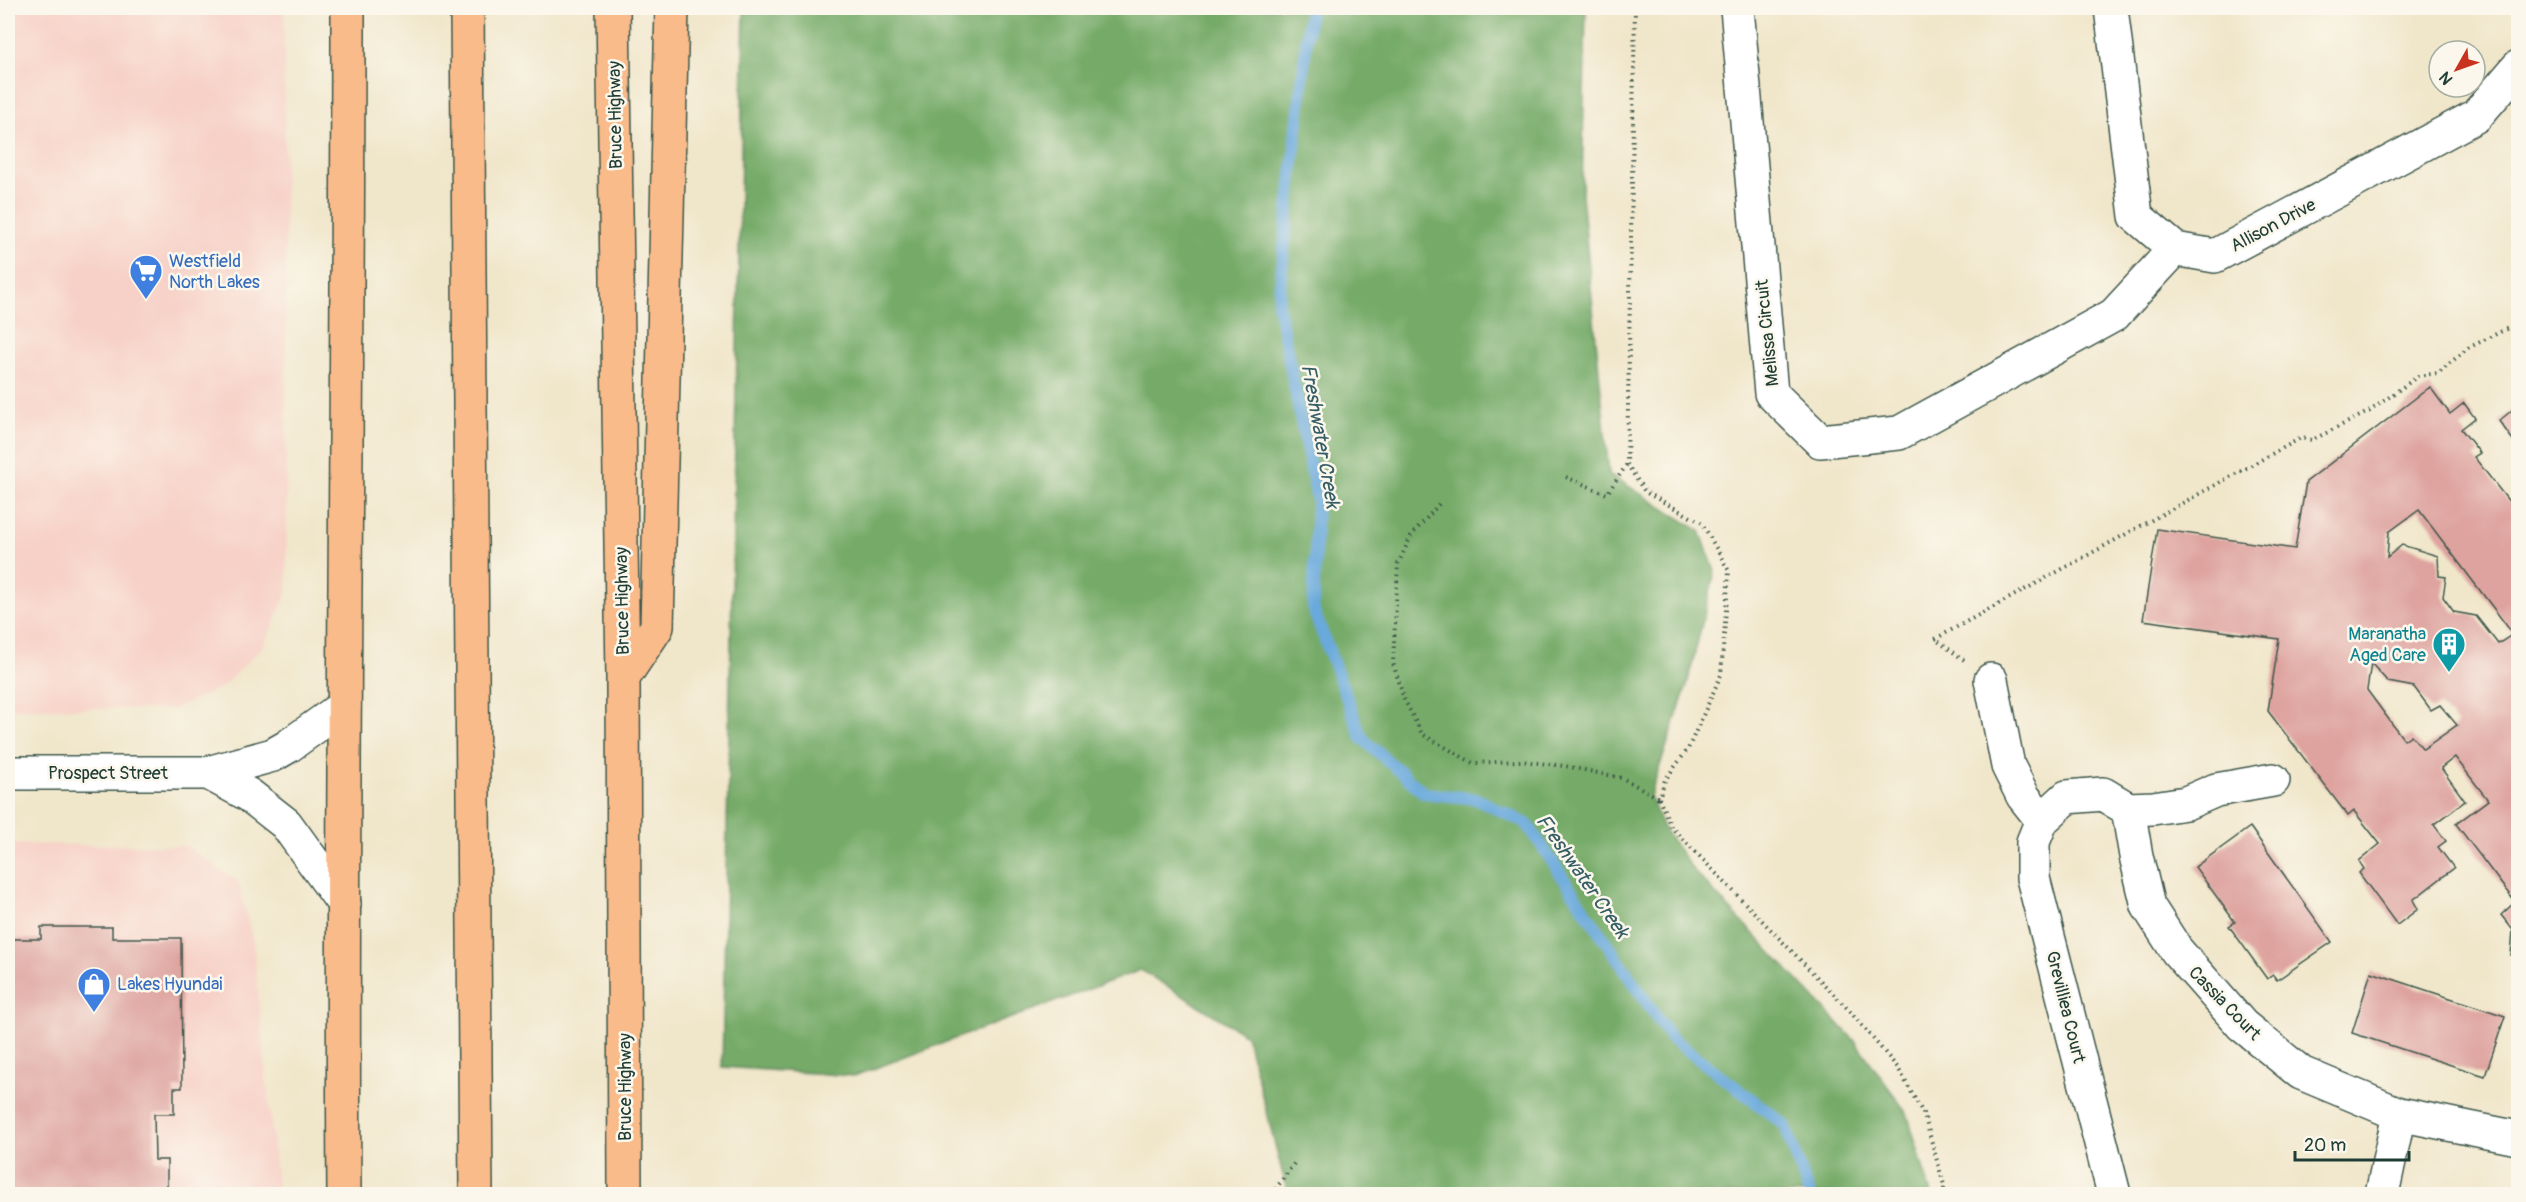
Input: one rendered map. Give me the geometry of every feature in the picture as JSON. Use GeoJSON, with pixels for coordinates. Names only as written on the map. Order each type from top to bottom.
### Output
{"type":"FeatureCollection","features":[{"type":"Feature","properties":{"kind":"main road"},"geometry":{"type":"LineString","coordinates":[[344,1194],[348,8]]}},
{"type":"Feature","properties":{"kind":"main road"},"geometry":{"type":"LineString","coordinates":[[467,8],[476,1194]]}},
{"type":"Feature","properties":{"kind":"main road","name":"Bruce Highway"},"geometry":{"type":"LineString","coordinates":[[613,8],[623,678],[625,1194]]}},
{"type":"Feature","properties":{"kind":"main road"},"geometry":{"type":"LineString","coordinates":[[623,678],[657,627],[672,8]]}},
{"type":"Feature","properties":{"kind":"street","name":"Melissa Circuit"},"geometry":{"type":"LineString","coordinates":[[1737,8],[1772,393],[1820,441],[1899,434],[2114,315],[2175,249]]}},
{"type":"Feature","properties":{"kind":"street"},"geometry":{"type":"LineString","coordinates":[[2111,8],[2136,216],[2175,249]]}},
{"type":"Feature","properties":{"kind":"street","name":"Allison Drive"},"geometry":{"type":"LineString","coordinates":[[2175,249],[2215,256],[2476,116],[2518,67]]}},
{"type":"Feature","properties":{"kind":"street"},"geometry":{"type":"LineString","coordinates":[[1991,680],[2008,766],[2023,796],[2042,820]]}},
{"type":"Feature","properties":{"kind":"street","name":"Prospect Street"},"geometry":{"type":"LineString","coordinates":[[8,773],[208,773],[273,755],[288,747],[344,706]]}},
{"type":"Feature","properties":{"kind":"street","name":"Prospect Street"},"geometry":{"type":"LineString","coordinates":[[208,773],[256,799],[286,824],[344,904]]}},
{"type":"Feature","properties":{"kind":"street"},"geometry":{"type":"LineString","coordinates":[[2128,809],[2186,803],[2216,790],[2273,780]]}},
{"type":"Feature","properties":{"kind":"street","name":"Grevilliea Court"},"geometry":{"type":"LineString","coordinates":[[2114,1194],[2033,878],[2033,842],[2042,820],[2067,797],[2103,794],[2128,809]]}},
{"type":"Feature","properties":{"kind":"street","name":"Cassia Court"},"geometry":{"type":"LineString","coordinates":[[2128,809],[2148,906],[2177,951],[2242,1025],[2301,1073],[2399,1114],[2518,1138]]}},
{"type":"Feature","properties":{"kind":"street"},"geometry":{"type":"LineString","coordinates":[[2382,1194],[2399,1114]]}},
{"type":"Feature","properties":{"kind":"path"},"geometry":{"type":"LineString","coordinates":[[1566,477],[1607,494],[1627,464],[1635,8]]}},
{"type":"Feature","properties":{"kind":"path"},"geometry":{"type":"LineString","coordinates":[[1991,680],[1935,639],[2301,438],[2312,440],[2370,411],[2418,376],[2438,373],[2468,348],[2518,323]]}},
{"type":"Feature","properties":{"kind":"path"},"geometry":{"type":"LineString","coordinates":[[1627,464],[1645,492],[1702,524],[1729,571],[1721,675],[1688,749],[1665,780],[1659,798]]}},
{"type":"Feature","properties":{"kind":"path"},"geometry":{"type":"LineString","coordinates":[[1439,504],[1411,536],[1398,564],[1393,663],[1404,699],[1422,734],[1473,764],[1521,761],[1565,766],[1622,778],[1659,798],[1671,827],[1847,1008],[1898,1068],[1924,1115],[1944,1185],[1944,1194]]}},
{"type":"Feature","properties":{"kind":"path"},"geometry":{"type":"LineString","coordinates":[[1272,1194],[1295,1162]]}},
{"type":"Feature","properties":{"kind":"shaded area","name":"Westfield North Lakes"},"geometry":{"type":"Polygon","coordinates":[[[8,8],[284,8],[287,592],[264,646],[222,687],[174,709],[8,708],[8,8]]]}},
{"type":"Feature","properties":{"kind":"shaded area"},"geometry":{"type":"Polygon","coordinates":[[[8,844],[186,846],[238,882],[253,941],[278,1194],[8,1194],[8,844]]]}},
{"type":"Feature","properties":{"kind":"green space"},"geometry":{"type":"Polygon","coordinates":[[[744,8],[1586,8],[1582,195],[1609,474],[1700,531],[1715,571],[1687,685],[1650,796],[1663,828],[1693,870],[1855,1041],[1907,1113],[1931,1194],[1288,1194],[1246,1035],[1141,970],[854,1076],[722,1067],[744,8]]]}},
{"type":"Feature","properties":{"kind":"building","name":"Maranatha Aged Care"},"geometry":{"type":"Polygon","coordinates":[[[2430,387],[2450,414],[2464,403],[2475,418],[2461,429],[2480,453],[2474,457],[2518,513],[2518,958],[2511,955],[2513,930],[2501,915],[2515,902],[2456,824],[2488,800],[2455,757],[2441,768],[2465,801],[2434,825],[2446,841],[2438,847],[2454,868],[2413,900],[2418,909],[2397,925],[2359,873],[2364,869],[2359,861],[2380,844],[2354,811],[2348,816],[2268,711],[2279,639],[2143,620],[2157,529],[2295,549],[2306,482],[2430,387]],[[2419,510],[2389,532],[2387,557],[2402,545],[2438,556],[2439,576],[2446,577],[2443,597],[2454,612],[2476,616],[2498,644],[2513,634],[2419,510]],[[2371,663],[2367,690],[2404,740],[2411,735],[2423,749],[2457,725],[2440,705],[2431,710],[2414,687],[2388,682],[2371,663]]]}},
{"type":"Feature","properties":{"kind":"building"},"geometry":{"type":"Polygon","coordinates":[[[2518,405],[2518,447],[2499,421],[2518,405]]]}},
{"type":"Feature","properties":{"kind":"building"},"geometry":{"type":"Polygon","coordinates":[[[2250,827],[2332,942],[2277,980],[2273,975],[2267,979],[2229,926],[2235,922],[2195,867],[2250,827]]]}},
{"type":"Feature","properties":{"kind":"building","name":"Lakes Hyundai"},"geometry":{"type":"Polygon","coordinates":[[[41,927],[112,927],[112,938],[181,938],[182,1088],[174,1088],[174,1114],[154,1114],[155,1160],[167,1160],[167,1194],[8,1194],[8,939],[41,939],[41,927]]]}},
{"type":"Feature","properties":{"kind":"building"},"geometry":{"type":"Polygon","coordinates":[[[2371,972],[2505,1016],[2485,1076],[2352,1033],[2371,972]]]}},
{"type":"Feature","properties":{"kind":"waterway","name":"Freshwater Creek"},"geometry":{"type":"LineString","coordinates":[[1310,8],[1278,305],[1317,500],[1313,609],[1362,738],[1424,793],[1477,799],[1527,824],[1670,1037],[1785,1125],[1809,1194]]}},
{"type":"Feature","properties":{"kind":"place","name":"Westfield North Lakes"},"geometry":{"type":"Point","coordinates":[146,300]}},
{"type":"Feature","properties":{"kind":"place","name":"Maranatha Aged Care"},"geometry":{"type":"Point","coordinates":[2449,673]}},
{"type":"Feature","properties":{"kind":"place","name":"Lakes Hyundai"},"geometry":{"type":"Point","coordinates":[94,1013]}}]}
